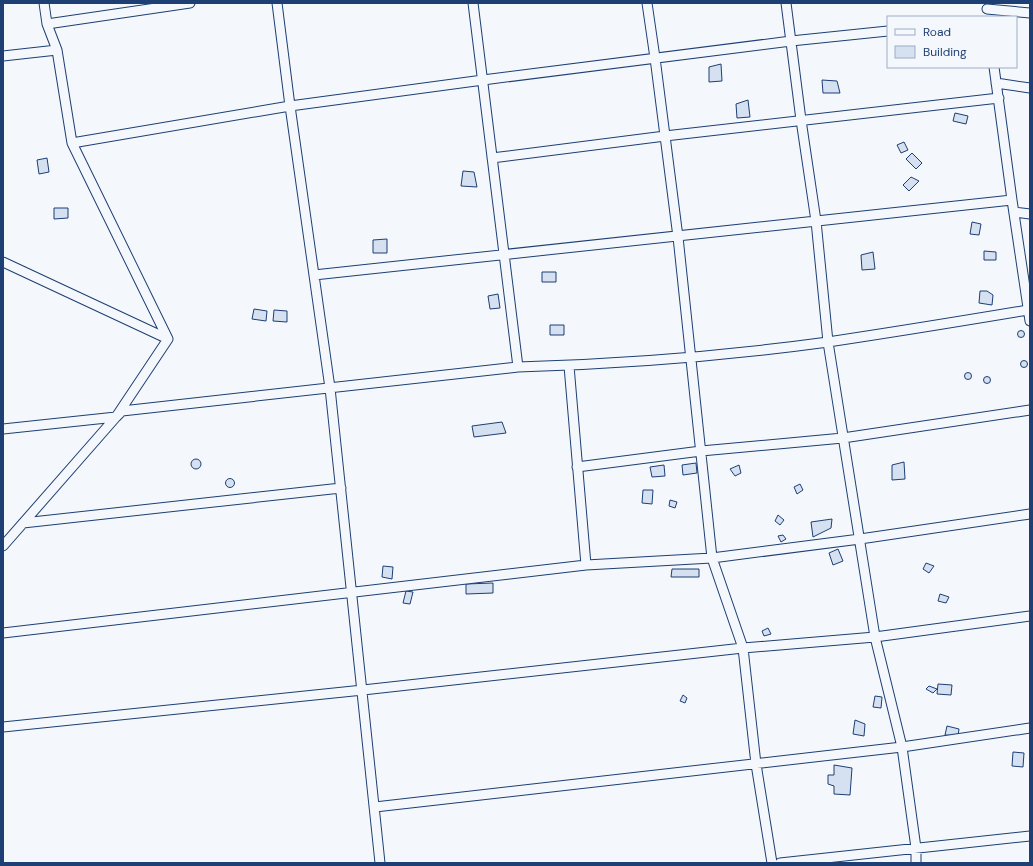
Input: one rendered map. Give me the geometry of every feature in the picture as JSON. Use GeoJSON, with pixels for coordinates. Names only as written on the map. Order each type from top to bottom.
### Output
{"type":"FeatureCollection","features":[{"type":"Feature","properties":{"kind":"street"},"geometry":{"type":"LineString","coordinates":[[44,3],[47,24],[58,50],[72,143],[168,339]]}},
{"type":"Feature","properties":{"kind":"street"},"geometry":{"type":"LineString","coordinates":[[47,24],[190,3]]}},
{"type":"Feature","properties":{"kind":"street"},"geometry":{"type":"LineString","coordinates":[[277,3],[330,388],[363,690],[380,863]]}},
{"type":"Feature","properties":{"kind":"street"},"geometry":{"type":"LineString","coordinates":[[473,3],[518,367]]}},
{"type":"Feature","properties":{"kind":"street"},"geometry":{"type":"LineString","coordinates":[[646,3],[655,58],[678,237],[692,357],[712,558],[742,648],[756,764],[772,863]]}},
{"type":"Feature","properties":{"kind":"street"},"geometry":{"type":"LineString","coordinates":[[786,3],[816,221],[828,342],[875,637],[902,748],[916,848],[916,863]]}},
{"type":"Feature","properties":{"kind":"street"},"geometry":{"type":"LineString","coordinates":[[987,10],[1030,13]]}},
{"type":"Feature","properties":{"kind":"street"},"geometry":{"type":"LineString","coordinates":[[72,143],[290,106],[655,58],[791,41],[887,31]]}},
{"type":"Feature","properties":{"kind":"street"},"geometry":{"type":"LineString","coordinates":[[3,56],[58,50]]}},
{"type":"Feature","properties":{"kind":"street"},"geometry":{"type":"LineString","coordinates":[[994,68],[1012,200],[1028,297],[1030,321]]}},
{"type":"Feature","properties":{"kind":"street"},"geometry":{"type":"LineString","coordinates":[[996,83],[1030,88]]}},
{"type":"Feature","properties":{"kind":"street"},"geometry":{"type":"LineString","coordinates":[[492,158],[665,136],[999,98]]}},
{"type":"Feature","properties":{"kind":"street"},"geometry":{"type":"LineString","coordinates":[[314,275],[1012,200]]}},
{"type":"Feature","properties":{"kind":"street"},"geometry":{"type":"LineString","coordinates":[[1014,212],[1030,214]]}},
{"type":"Feature","properties":{"kind":"street"},"geometry":{"type":"LineString","coordinates":[[3,262],[168,339]]}},
{"type":"Feature","properties":{"kind":"street"},"geometry":{"type":"LineString","coordinates":[[3,429],[116,417],[122,412],[518,367],[569,366],[692,357],[828,342],[1028,310]]}},
{"type":"Feature","properties":{"kind":"street"},"geometry":{"type":"LineString","coordinates":[[3,546],[116,417],[168,339]]}},
{"type":"Feature","properties":{"kind":"street"},"geometry":{"type":"LineString","coordinates":[[569,366],[586,565]]}},
{"type":"Feature","properties":{"kind":"street"},"geometry":{"type":"LineString","coordinates":[[577,467],[701,451],[843,438],[1030,410]]}},
{"type":"Feature","properties":{"kind":"street"},"geometry":{"type":"LineString","coordinates":[[23,523],[341,488]]}},
{"type":"Feature","properties":{"kind":"street"},"geometry":{"type":"LineString","coordinates":[[3,632],[586,565],[712,558],[860,539],[1030,514]]}},
{"type":"Feature","properties":{"kind":"street"},"geometry":{"type":"LineString","coordinates":[[3,726],[363,690],[742,648],[875,637],[1030,616]]}},
{"type":"Feature","properties":{"kind":"street"},"geometry":{"type":"LineString","coordinates":[[375,807],[902,748],[1030,728]]}},
{"type":"Feature","properties":{"kind":"street"},"geometry":{"type":"LineString","coordinates":[[780,863],[1030,836]]}},
{"type":"Feature","properties":{"kind":"building"},"geometry":{"type":"Polygon","coordinates":[[[721,64],[722,81],[709,82],[709,67],[721,64]]]}},
{"type":"Feature","properties":{"kind":"building"},"geometry":{"type":"Polygon","coordinates":[[[822,80],[837,81],[840,93],[823,93],[822,80]]]}},
{"type":"Feature","properties":{"kind":"building"},"geometry":{"type":"Polygon","coordinates":[[[748,100],[750,117],[737,118],[736,104],[748,100]]]}},
{"type":"Feature","properties":{"kind":"building"},"geometry":{"type":"Polygon","coordinates":[[[955,113],[968,116],[966,124],[953,121],[955,113]]]}},
{"type":"Feature","properties":{"kind":"building"},"geometry":{"type":"Polygon","coordinates":[[[904,142],[908,150],[901,153],[897,145],[904,142]]]}},
{"type":"Feature","properties":{"kind":"building"},"geometry":{"type":"Polygon","coordinates":[[[912,153],[922,163],[916,169],[906,159],[912,153]]]}},
{"type":"Feature","properties":{"kind":"building"},"geometry":{"type":"Polygon","coordinates":[[[47,158],[49,172],[39,174],[37,160],[47,158]]]}},
{"type":"Feature","properties":{"kind":"building"},"geometry":{"type":"Polygon","coordinates":[[[463,171],[474,172],[477,187],[461,186],[463,171]]]}},
{"type":"Feature","properties":{"kind":"building"},"geometry":{"type":"Polygon","coordinates":[[[911,177],[919,181],[909,191],[903,185],[911,177]]]}},
{"type":"Feature","properties":{"kind":"building"},"geometry":{"type":"Polygon","coordinates":[[[54,208],[68,208],[68,218],[54,219],[54,208]]]}},
{"type":"Feature","properties":{"kind":"building"},"geometry":{"type":"Polygon","coordinates":[[[972,222],[981,224],[979,235],[970,234],[972,222]]]}},
{"type":"Feature","properties":{"kind":"building"},"geometry":{"type":"Polygon","coordinates":[[[387,239],[387,253],[373,253],[373,240],[387,239]]]}},
{"type":"Feature","properties":{"kind":"building"},"geometry":{"type":"Polygon","coordinates":[[[984,251],[996,252],[996,260],[984,260],[984,251]]]}},
{"type":"Feature","properties":{"kind":"building"},"geometry":{"type":"Polygon","coordinates":[[[873,252],[875,269],[862,270],[861,255],[873,252]]]}},
{"type":"Feature","properties":{"kind":"building"},"geometry":{"type":"Polygon","coordinates":[[[542,272],[556,272],[556,282],[542,282],[542,272]]]}},
{"type":"Feature","properties":{"kind":"building"},"geometry":{"type":"Polygon","coordinates":[[[980,291],[987,291],[993,295],[992,305],[979,303],[980,291]]]}},
{"type":"Feature","properties":{"kind":"building"},"geometry":{"type":"Polygon","coordinates":[[[498,294],[500,308],[490,309],[488,296],[498,294]]]}},
{"type":"Feature","properties":{"kind":"building"},"geometry":{"type":"Polygon","coordinates":[[[254,309],[267,311],[266,321],[252,319],[254,309]]]}},
{"type":"Feature","properties":{"kind":"building"},"geometry":{"type":"Polygon","coordinates":[[[274,310],[287,311],[287,322],[273,321],[274,310]]]}},
{"type":"Feature","properties":{"kind":"building"},"geometry":{"type":"Polygon","coordinates":[[[550,325],[564,325],[564,335],[550,335],[550,325]]]}},
{"type":"Feature","properties":{"kind":"building"},"geometry":{"type":"Polygon","coordinates":[[[1021,330],[1024,331],[1024,337],[1021,338],[1018,337],[1017,334],[1018,331],[1021,330]]]}},
{"type":"Feature","properties":{"kind":"building"},"geometry":{"type":"Polygon","coordinates":[[[1024,360],[1027,361],[1027,367],[1024,368],[1021,367],[1020,364],[1021,361],[1024,360]]]}},
{"type":"Feature","properties":{"kind":"building"},"geometry":{"type":"Polygon","coordinates":[[[968,372],[971,373],[971,379],[968,380],[965,379],[964,376],[965,373],[968,372]]]}},
{"type":"Feature","properties":{"kind":"building"},"geometry":{"type":"Polygon","coordinates":[[[987,376],[990,377],[990,383],[987,384],[984,383],[983,380],[984,377],[987,376]]]}},
{"type":"Feature","properties":{"kind":"building"},"geometry":{"type":"Polygon","coordinates":[[[502,422],[506,433],[474,437],[472,426],[502,422]]]}},
{"type":"Feature","properties":{"kind":"building"},"geometry":{"type":"Polygon","coordinates":[[[196,459],[201,464],[196,469],[191,464],[196,459]]]}},
{"type":"Feature","properties":{"kind":"building"},"geometry":{"type":"Polygon","coordinates":[[[904,462],[905,479],[892,480],[892,465],[904,462]]]}},
{"type":"Feature","properties":{"kind":"building"},"geometry":{"type":"Polygon","coordinates":[[[696,463],[697,473],[683,475],[682,465],[696,463]]]}},
{"type":"Feature","properties":{"kind":"building"},"geometry":{"type":"Polygon","coordinates":[[[664,465],[665,476],[652,477],[650,467],[664,465]]]}},
{"type":"Feature","properties":{"kind":"building"},"geometry":{"type":"Polygon","coordinates":[[[739,465],[741,473],[735,476],[730,469],[739,465]]]}},
{"type":"Feature","properties":{"kind":"building"},"geometry":{"type":"Polygon","coordinates":[[[230,478],[235,483],[230,488],[225,483],[230,478]]]}},
{"type":"Feature","properties":{"kind":"building"},"geometry":{"type":"Polygon","coordinates":[[[800,484],[803,490],[797,494],[794,487],[800,484]]]}},
{"type":"Feature","properties":{"kind":"building"},"geometry":{"type":"Polygon","coordinates":[[[643,490],[653,490],[652,504],[642,503],[643,490]]]}},
{"type":"Feature","properties":{"kind":"building"},"geometry":{"type":"Polygon","coordinates":[[[670,500],[677,502],[675,508],[669,506],[670,500]]]}},
{"type":"Feature","properties":{"kind":"building"},"geometry":{"type":"Polygon","coordinates":[[[778,515],[784,520],[780,525],[775,521],[778,515]]]}},
{"type":"Feature","properties":{"kind":"building"},"geometry":{"type":"Polygon","coordinates":[[[832,519],[831,528],[813,537],[811,522],[832,519]]]}},
{"type":"Feature","properties":{"kind":"building"},"geometry":{"type":"Polygon","coordinates":[[[783,535],[786,539],[781,542],[778,536],[783,535]]]}},
{"type":"Feature","properties":{"kind":"building"},"geometry":{"type":"Polygon","coordinates":[[[838,549],[843,561],[833,565],[829,553],[838,549]]]}},
{"type":"Feature","properties":{"kind":"building"},"geometry":{"type":"Polygon","coordinates":[[[926,563],[934,566],[929,573],[923,569],[926,563]]]}},
{"type":"Feature","properties":{"kind":"building"},"geometry":{"type":"Polygon","coordinates":[[[383,566],[393,567],[392,579],[382,577],[383,566]]]}},
{"type":"Feature","properties":{"kind":"building"},"geometry":{"type":"Polygon","coordinates":[[[672,569],[699,569],[699,577],[671,577],[672,569]]]}},
{"type":"Feature","properties":{"kind":"building"},"geometry":{"type":"Polygon","coordinates":[[[493,583],[493,593],[466,594],[466,584],[493,583]]]}},
{"type":"Feature","properties":{"kind":"building"},"geometry":{"type":"Polygon","coordinates":[[[406,591],[413,592],[410,604],[403,603],[406,591]]]}},
{"type":"Feature","properties":{"kind":"building"},"geometry":{"type":"Polygon","coordinates":[[[940,594],[949,597],[946,603],[938,601],[940,594]]]}},
{"type":"Feature","properties":{"kind":"building"},"geometry":{"type":"Polygon","coordinates":[[[768,628],[771,634],[764,636],[762,631],[768,628]]]}},
{"type":"Feature","properties":{"kind":"building"},"geometry":{"type":"Polygon","coordinates":[[[938,684],[952,685],[951,695],[937,694],[938,684]]]}},
{"type":"Feature","properties":{"kind":"building"},"geometry":{"type":"Polygon","coordinates":[[[929,686],[937,689],[933,693],[926,689],[929,686]]]}},
{"type":"Feature","properties":{"kind":"building"},"geometry":{"type":"Polygon","coordinates":[[[683,695],[687,698],[685,703],[680,701],[683,695]]]}},
{"type":"Feature","properties":{"kind":"building"},"geometry":{"type":"Polygon","coordinates":[[[875,696],[882,697],[881,708],[873,707],[875,696]]]}},
{"type":"Feature","properties":{"kind":"building"},"geometry":{"type":"Polygon","coordinates":[[[855,720],[865,724],[864,736],[853,734],[855,720]]]}},
{"type":"Feature","properties":{"kind":"building"},"geometry":{"type":"Polygon","coordinates":[[[947,726],[959,729],[958,736],[945,735],[947,726]]]}},
{"type":"Feature","properties":{"kind":"building"},"geometry":{"type":"Polygon","coordinates":[[[1013,752],[1024,753],[1023,767],[1012,766],[1013,752]]]}},
{"type":"Feature","properties":{"kind":"building"},"geometry":{"type":"Polygon","coordinates":[[[834,765],[852,768],[850,795],[834,794],[834,786],[828,784],[828,775],[834,775],[834,765]]]}}]}
